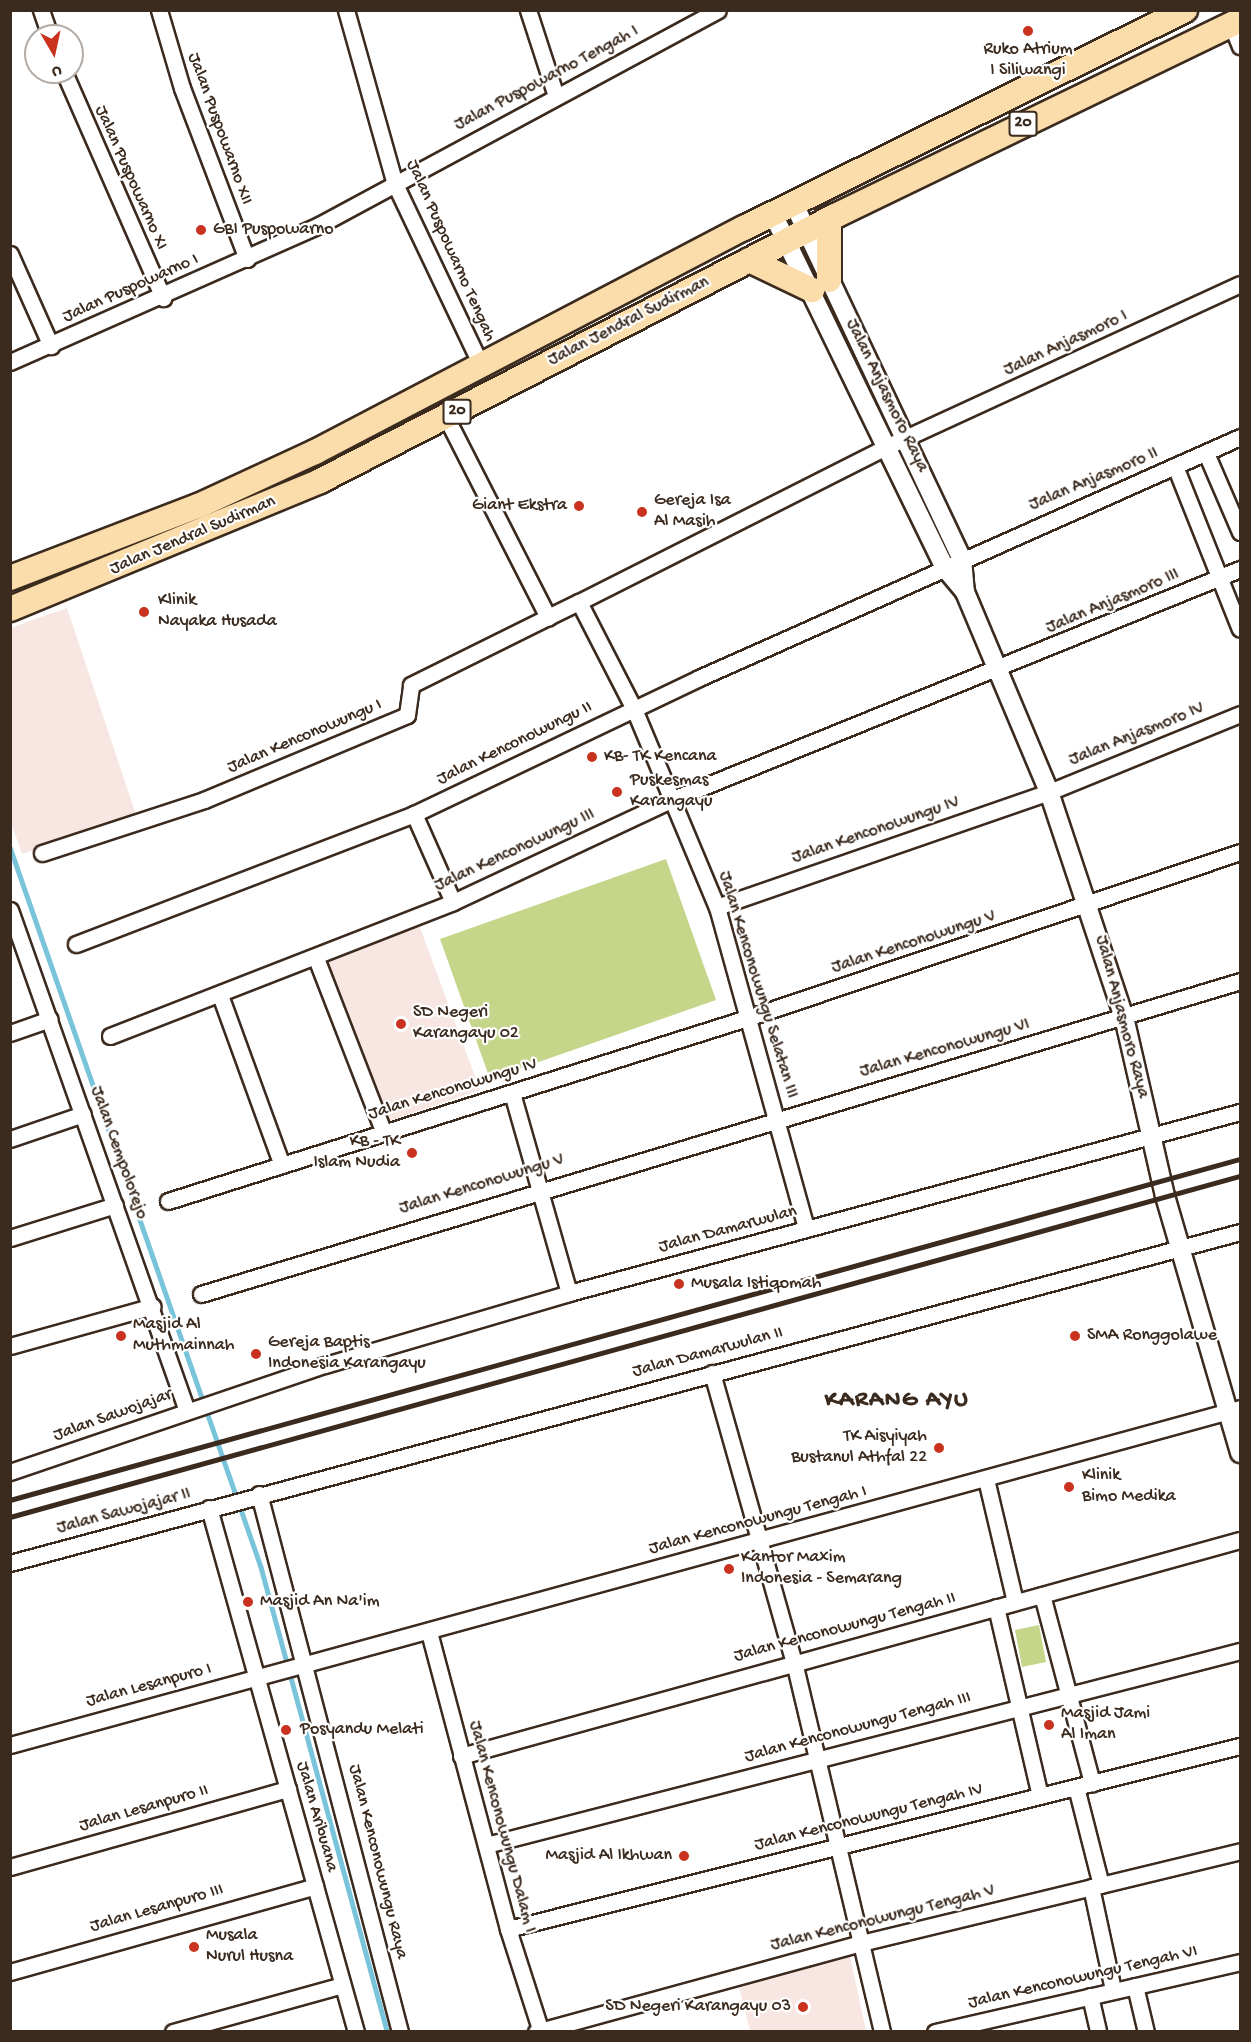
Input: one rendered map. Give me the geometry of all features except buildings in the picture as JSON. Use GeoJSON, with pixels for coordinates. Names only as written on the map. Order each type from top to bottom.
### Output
{"type":"FeatureCollection","features":[{"type":"Feature","properties":{"kind":"highway","name":"Jalan Jendral Sudirman"},"geometry":{"type":"LineString","coordinates":[[10,578],[198,506],[482,367],[783,209],[1185,10]]}},
{"type":"Feature","properties":{"kind":"highway","name":"Jalan Jendral Sudirman"},"geometry":{"type":"LineString","coordinates":[[10,609],[195,537],[446,417],[829,219],[1237,30]]}},
{"type":"Feature","properties":{"kind":"highway"},"geometry":{"type":"LineString","coordinates":[[749,260],[820,285],[829,219]]}},
{"type":"Feature","properties":{"kind":"street","name":"Jalan Puspowarno XII"},"geometry":{"type":"LineString","coordinates":[[159,10],[182,88],[247,259]]}},
{"type":"Feature","properties":{"kind":"street","name":"Jalan Puspowarno Tengah"},"geometry":{"type":"LineString","coordinates":[[346,10],[395,184],[482,367]]}},
{"type":"Feature","properties":{"kind":"street"},"geometry":{"type":"LineString","coordinates":[[528,10],[556,96]]}},
{"type":"Feature","properties":{"kind":"street","name":"Jalan Puspowarno Tengah I"},"geometry":{"type":"LineString","coordinates":[[395,184],[718,10]]}},
{"type":"Feature","properties":{"kind":"street","name":"Jalan Puspowarno XI"},"geometry":{"type":"LineString","coordinates":[[69,84],[164,298]]}},
{"type":"Feature","properties":{"kind":"street","name":"Jalan Puspowarno I"},"geometry":{"type":"LineString","coordinates":[[10,362],[164,298],[395,184]]}},
{"type":"Feature","properties":{"kind":"street","name":"Jalan Anjasmoro Raya"},"geometry":{"type":"LineString","coordinates":[[783,209],[820,285],[888,446],[945,568],[965,592],[1000,670],[1049,792],[1090,905],[1124,1017],[1179,1245],[1234,1410],[1240,1453]]}},
{"type":"Feature","properties":{"kind":"street"},"geometry":{"type":"LineString","coordinates":[[10,254],[51,346]]}},
{"type":"Feature","properties":{"kind":"street","name":"Jalan Anjasmoro I"},"geometry":{"type":"LineString","coordinates":[[888,446],[1240,284]]}},
{"type":"Feature","properties":{"kind":"street","name":"Jalan Anjasmoro Raya"},"geometry":{"type":"LineString","coordinates":[[820,285],[907,438],[962,559],[965,592]]}},
{"type":"Feature","properties":{"kind":"street"},"geometry":{"type":"LineString","coordinates":[[446,417],[548,617],[888,446]]}},
{"type":"Feature","properties":{"kind":"street","name":"Jalan Anjasmoro II"},"geometry":{"type":"LineString","coordinates":[[962,559],[1240,437]]}},
{"type":"Feature","properties":{"kind":"street"},"geometry":{"type":"LineString","coordinates":[[1206,453],[1240,531]]}},
{"type":"Feature","properties":{"kind":"street"},"geometry":{"type":"LineString","coordinates":[[1175,466],[1240,629]]}},
{"type":"Feature","properties":{"kind":"street","name":"Jalan Kenconowungu II"},"geometry":{"type":"LineString","coordinates":[[76,944],[414,814],[634,708],[962,559]]}},
{"type":"Feature","properties":{"kind":"street","name":"Jalan Anjasmoro III"},"geometry":{"type":"LineString","coordinates":[[1000,670],[1240,569]]}},
{"type":"Feature","properties":{"kind":"street","name":"Jalan Kenconowungu Selatan III"},"geometry":{"type":"LineString","coordinates":[[579,602],[634,708],[717,907],[750,1017],[806,1229]]}},
{"type":"Feature","properties":{"kind":"street","name":"Jalan Kenconowungu I"},"geometry":{"type":"LineString","coordinates":[[42,853],[204,800],[407,715],[411,685],[548,617]]}},
{"type":"Feature","properties":{"kind":"street","name":"Jalan Kenconowungu III"},"geometry":{"type":"LineString","coordinates":[[110,1036],[316,958],[453,902],[673,800],[1000,670]]}},
{"type":"Feature","properties":{"kind":"street","name":"Jalan Anjasmoro IV"},"geometry":{"type":"LineString","coordinates":[[1049,792],[1240,714]]}},
{"type":"Feature","properties":{"kind":"street","name":"Jalan Kenconowungu IV"},"geometry":{"type":"LineString","coordinates":[[717,907],[1049,792]]}},
{"type":"Feature","properties":{"kind":"street"},"geometry":{"type":"LineString","coordinates":[[414,814],[453,902]]}},
{"type":"Feature","properties":{"kind":"street","name":"Jalan Kenconowungu V"},"geometry":{"type":"LineString","coordinates":[[750,1017],[1090,905],[1240,852]]}},
{"type":"Feature","properties":{"kind":"street","name":"Jalan Cempolorejo"},"geometry":{"type":"LineString","coordinates":[[10,910],[13,925],[50,1019],[190,1409]]}},
{"type":"Feature","properties":{"kind":"street"},"geometry":{"type":"LineString","coordinates":[[316,958],[383,1131]]}},
{"type":"Feature","properties":{"kind":"street","name":"Jalan Kenconowungu VI"},"geometry":{"type":"LineString","coordinates":[[777,1119],[1240,981]]}},
{"type":"Feature","properties":{"kind":"street"},"geometry":{"type":"LineString","coordinates":[[220,995],[282,1165]]}},
{"type":"Feature","properties":{"kind":"street","name":"Jalan Kenconowungu IV"},"geometry":{"type":"LineString","coordinates":[[168,1201],[383,1131],[512,1093],[750,1017]]}},
{"type":"Feature","properties":{"kind":"street"},"geometry":{"type":"LineString","coordinates":[[10,1033],[50,1019]]}},
{"type":"Feature","properties":{"kind":"street"},"geometry":{"type":"LineString","coordinates":[[512,1093],[569,1293]]}},
{"type":"Feature","properties":{"kind":"street","name":"Jalan Damarwulan"},"geometry":{"type":"LineString","coordinates":[[228,1396],[569,1293],[1151,1134],[1240,1112]]}},
{"type":"Feature","properties":{"kind":"street"},"geometry":{"type":"LineString","coordinates":[[10,1139],[83,1114]]}},
{"type":"Feature","properties":{"kind":"street","name":"Jalan Kenconowungu V"},"geometry":{"type":"LineString","coordinates":[[201,1294],[539,1188],[777,1119]]}},
{"type":"Feature","properties":{"kind":"street"},"geometry":{"type":"LineString","coordinates":[[10,1238],[115,1204]]}},
{"type":"Feature","properties":{"kind":"street","name":"Jalan Damarwulan II"},"geometry":{"type":"LineString","coordinates":[[253,1496],[1179,1245],[1240,1232]]}},
{"type":"Feature","properties":{"kind":"street"},"geometry":{"type":"LineString","coordinates":[[10,1346],[153,1306]]}},
{"type":"Feature","properties":{"kind":"street"},"geometry":{"type":"LineString","coordinates":[[712,1373],[762,1541],[794,1662],[882,2031]]}},
{"type":"Feature","properties":{"kind":"street","name":"Jalan Sawojajar"},"geometry":{"type":"LineString","coordinates":[[10,1472],[228,1396]]}},
{"type":"Feature","properties":{"kind":"street","name":"Jalan Kenconowungu Tengah I"},"geometry":{"type":"LineString","coordinates":[[302,1667],[1234,1410]]}},
{"type":"Feature","properties":{"kind":"street"},"geometry":{"type":"LineString","coordinates":[[986,1479],[1015,1602]]}},
{"type":"Feature","properties":{"kind":"street","name":"Jalan Sawojajar II"},"geometry":{"type":"LineString","coordinates":[[10,1563],[253,1496]]}},
{"type":"Feature","properties":{"kind":"street","name":"Jalan Kenconowungu Raya"},"geometry":{"type":"LineString","coordinates":[[253,1496],[302,1667],[400,2031]]}},
{"type":"Feature","properties":{"kind":"street","name":"Jalan Aribuana"},"geometry":{"type":"LineString","coordinates":[[209,1508],[356,2031]]}},
{"type":"Feature","properties":{"kind":"street","name":"Jalan Kenconowungu Tengah II"},"geometry":{"type":"LineString","coordinates":[[461,1756],[1240,1540]]}},
{"type":"Feature","properties":{"kind":"street"},"geometry":{"type":"LineString","coordinates":[[1042,1595],[1092,1783]]}},
{"type":"Feature","properties":{"kind":"street"},"geometry":{"type":"LineString","coordinates":[[996,1607],[1040,1796]]}},
{"type":"Feature","properties":{"kind":"street","name":"Jalan Kenconowungu Dalam I"},"geometry":{"type":"LineString","coordinates":[[429,1632],[508,1929],[539,2031]]}},
{"type":"Feature","properties":{"kind":"street","name":"Jalan Kenconowungu Tengah III"},"geometry":{"type":"LineString","coordinates":[[486,1845],[1240,1651]]}},
{"type":"Feature","properties":{"kind":"street","name":"Jalan Lesanpuro I"},"geometry":{"type":"LineString","coordinates":[[10,1745],[256,1677],[302,1667]]}},
{"type":"Feature","properties":{"kind":"street","name":"Jalan Kenconowungu Tengah IV"},"geometry":{"type":"LineString","coordinates":[[508,1929],[1240,1746]]}},
{"type":"Feature","properties":{"kind":"street"},"geometry":{"type":"LineString","coordinates":[[1076,1787],[1096,1886],[1113,1990]]}},
{"type":"Feature","properties":{"kind":"street","name":"Jalan Lesanpuro II"},"geometry":{"type":"LineString","coordinates":[[10,1867],[288,1789]]}},
{"type":"Feature","properties":{"kind":"street","name":"Jalan Kenconowungu Tengah V"},"geometry":{"type":"LineString","coordinates":[[539,2031],[861,1943],[1240,1851]]}},
{"type":"Feature","properties":{"kind":"street","name":"Jalan Lesanpuro III"},"geometry":{"type":"LineString","coordinates":[[10,1972],[315,1886]]}},
{"type":"Feature","properties":{"kind":"street","name":"Jalan Kenconowungu Tengah VI"},"geometry":{"type":"LineString","coordinates":[[935,2031],[1240,1962]]}},
{"type":"Feature","properties":{"kind":"street"},"geometry":{"type":"LineString","coordinates":[[173,2031],[342,1985]]}},
{"type":"Feature","properties":{"kind":"street"},"geometry":{"type":"LineString","coordinates":[[1135,1986],[1146,2031]]}},
{"type":"Feature","properties":{"kind":"street"},"geometry":{"type":"LineString","coordinates":[[1090,1996],[1098,2031]]}},
{"type":"Feature","properties":{"kind":"shaded area"},"geometry":{"type":"Polygon","coordinates":[[[67,608],[136,815],[22,854],[10,820],[10,628],[67,608]]]}},
{"type":"Feature","properties":{"kind":"shaded area","name":"SD Negeri Karangayu 02"},"geometry":{"type":"Polygon","coordinates":[[[418,922],[480,1090],[383,1123],[320,958],[418,922]]]}},
{"type":"Feature","properties":{"kind":"shaded area","name":"SD Negeri Karangayu 03"},"geometry":{"type":"Polygon","coordinates":[[[850,1956],[866,2031],[750,2031],[738,1982],[850,1956]]]}},
{"type":"Feature","properties":{"kind":"green space"},"geometry":{"type":"Polygon","coordinates":[[[666,859],[716,1000],[490,1079],[440,939],[666,859]]]}},
{"type":"Feature","properties":{"kind":"green space"},"geometry":{"type":"Polygon","coordinates":[[[1039,1625],[1046,1662],[1022,1667],[1015,1630],[1039,1625]]]}},
{"type":"Feature","properties":{"kind":"waterway"},"geometry":{"type":"LineString","coordinates":[[10,847],[261,1567],[387,2032]]}},
{"type":"Feature","properties":{"kind":"railway"},"geometry":{"type":"LineString","coordinates":[[10,1500],[1240,1159]]}},
{"type":"Feature","properties":{"kind":"railway"},"geometry":{"type":"LineString","coordinates":[[10,1517],[1240,1176]]}},
{"type":"Feature","properties":{"kind":"place","name":"Ruko Atrium I Siliwangi"},"geometry":{"type":"Point","coordinates":[1028,31]}},
{"type":"Feature","properties":{"kind":"place","name":"GBI Puspowarno"},"geometry":{"type":"Point","coordinates":[201,230]}},
{"type":"Feature","properties":{"kind":"place","name":"Giant Ekstra"},"geometry":{"type":"Point","coordinates":[579,506]}},
{"type":"Feature","properties":{"kind":"place","name":"Gereja Isa Al Masih"},"geometry":{"type":"Point","coordinates":[642,512]}},
{"type":"Feature","properties":{"kind":"place","name":"Klinik Nayaka Husada"},"geometry":{"type":"Point","coordinates":[144,612]}},
{"type":"Feature","properties":{"kind":"place","name":"KB- TK Kencana"},"geometry":{"type":"Point","coordinates":[592,757]}},
{"type":"Feature","properties":{"kind":"place","name":"Puskesmas Karangayu"},"geometry":{"type":"Point","coordinates":[617,792]}},
{"type":"Feature","properties":{"kind":"place","name":"SD Negeri Karangayu 02"},"geometry":{"type":"Point","coordinates":[401,1024]}},
{"type":"Feature","properties":{"kind":"place","name":"KB - TK Islam Nudia"},"geometry":{"type":"Point","coordinates":[412,1153]}},
{"type":"Feature","properties":{"kind":"place","name":"Musala Istiqomah"},"geometry":{"type":"Point","coordinates":[679,1284]}},
{"type":"Feature","properties":{"kind":"place","name":"Masjid Al Muthmainnah"},"geometry":{"type":"Point","coordinates":[121,1336]}},
{"type":"Feature","properties":{"kind":"place","name":"SMA Ronggolawe"},"geometry":{"type":"Point","coordinates":[1075,1336]}},
{"type":"Feature","properties":{"kind":"place","name":"Gereja Baptis Indonesia Karangayu"},"geometry":{"type":"Point","coordinates":[256,1354]}},
{"type":"Feature","properties":{"kind":"place","name":"TK Aisyiyah Bustanul Athfal 22"},"geometry":{"type":"Point","coordinates":[939,1448]}},
{"type":"Feature","properties":{"kind":"place","name":"Klinik Bimo Medika"},"geometry":{"type":"Point","coordinates":[1069,1487]}},
{"type":"Feature","properties":{"kind":"place","name":"Kantor Maxim Indonesia - Semarang"},"geometry":{"type":"Point","coordinates":[729,1569]}},
{"type":"Feature","properties":{"kind":"place","name":"Masjid An Na'im"},"geometry":{"type":"Point","coordinates":[248,1602]}},
{"type":"Feature","properties":{"kind":"place","name":"Masjid Jami Al Iman"},"geometry":{"type":"Point","coordinates":[1049,1725]}},
{"type":"Feature","properties":{"kind":"place","name":"Posyandu Melati"},"geometry":{"type":"Point","coordinates":[286,1730]}},
{"type":"Feature","properties":{"kind":"place","name":"Masjid Al Ikhwan"},"geometry":{"type":"Point","coordinates":[684,1856]}},
{"type":"Feature","properties":{"kind":"place","name":"Musala Nurul Husna"},"geometry":{"type":"Point","coordinates":[194,1947]}},
{"type":"Feature","properties":{"kind":"place","name":"SD Negeri Karangayu 03"},"geometry":{"type":"Point","coordinates":[803,2007]}},
{"type":"Feature","properties":{"kind":"district","name":"KARANG AYU"},"geometry":{"type":"Point","coordinates":[897,1401]}}]}
